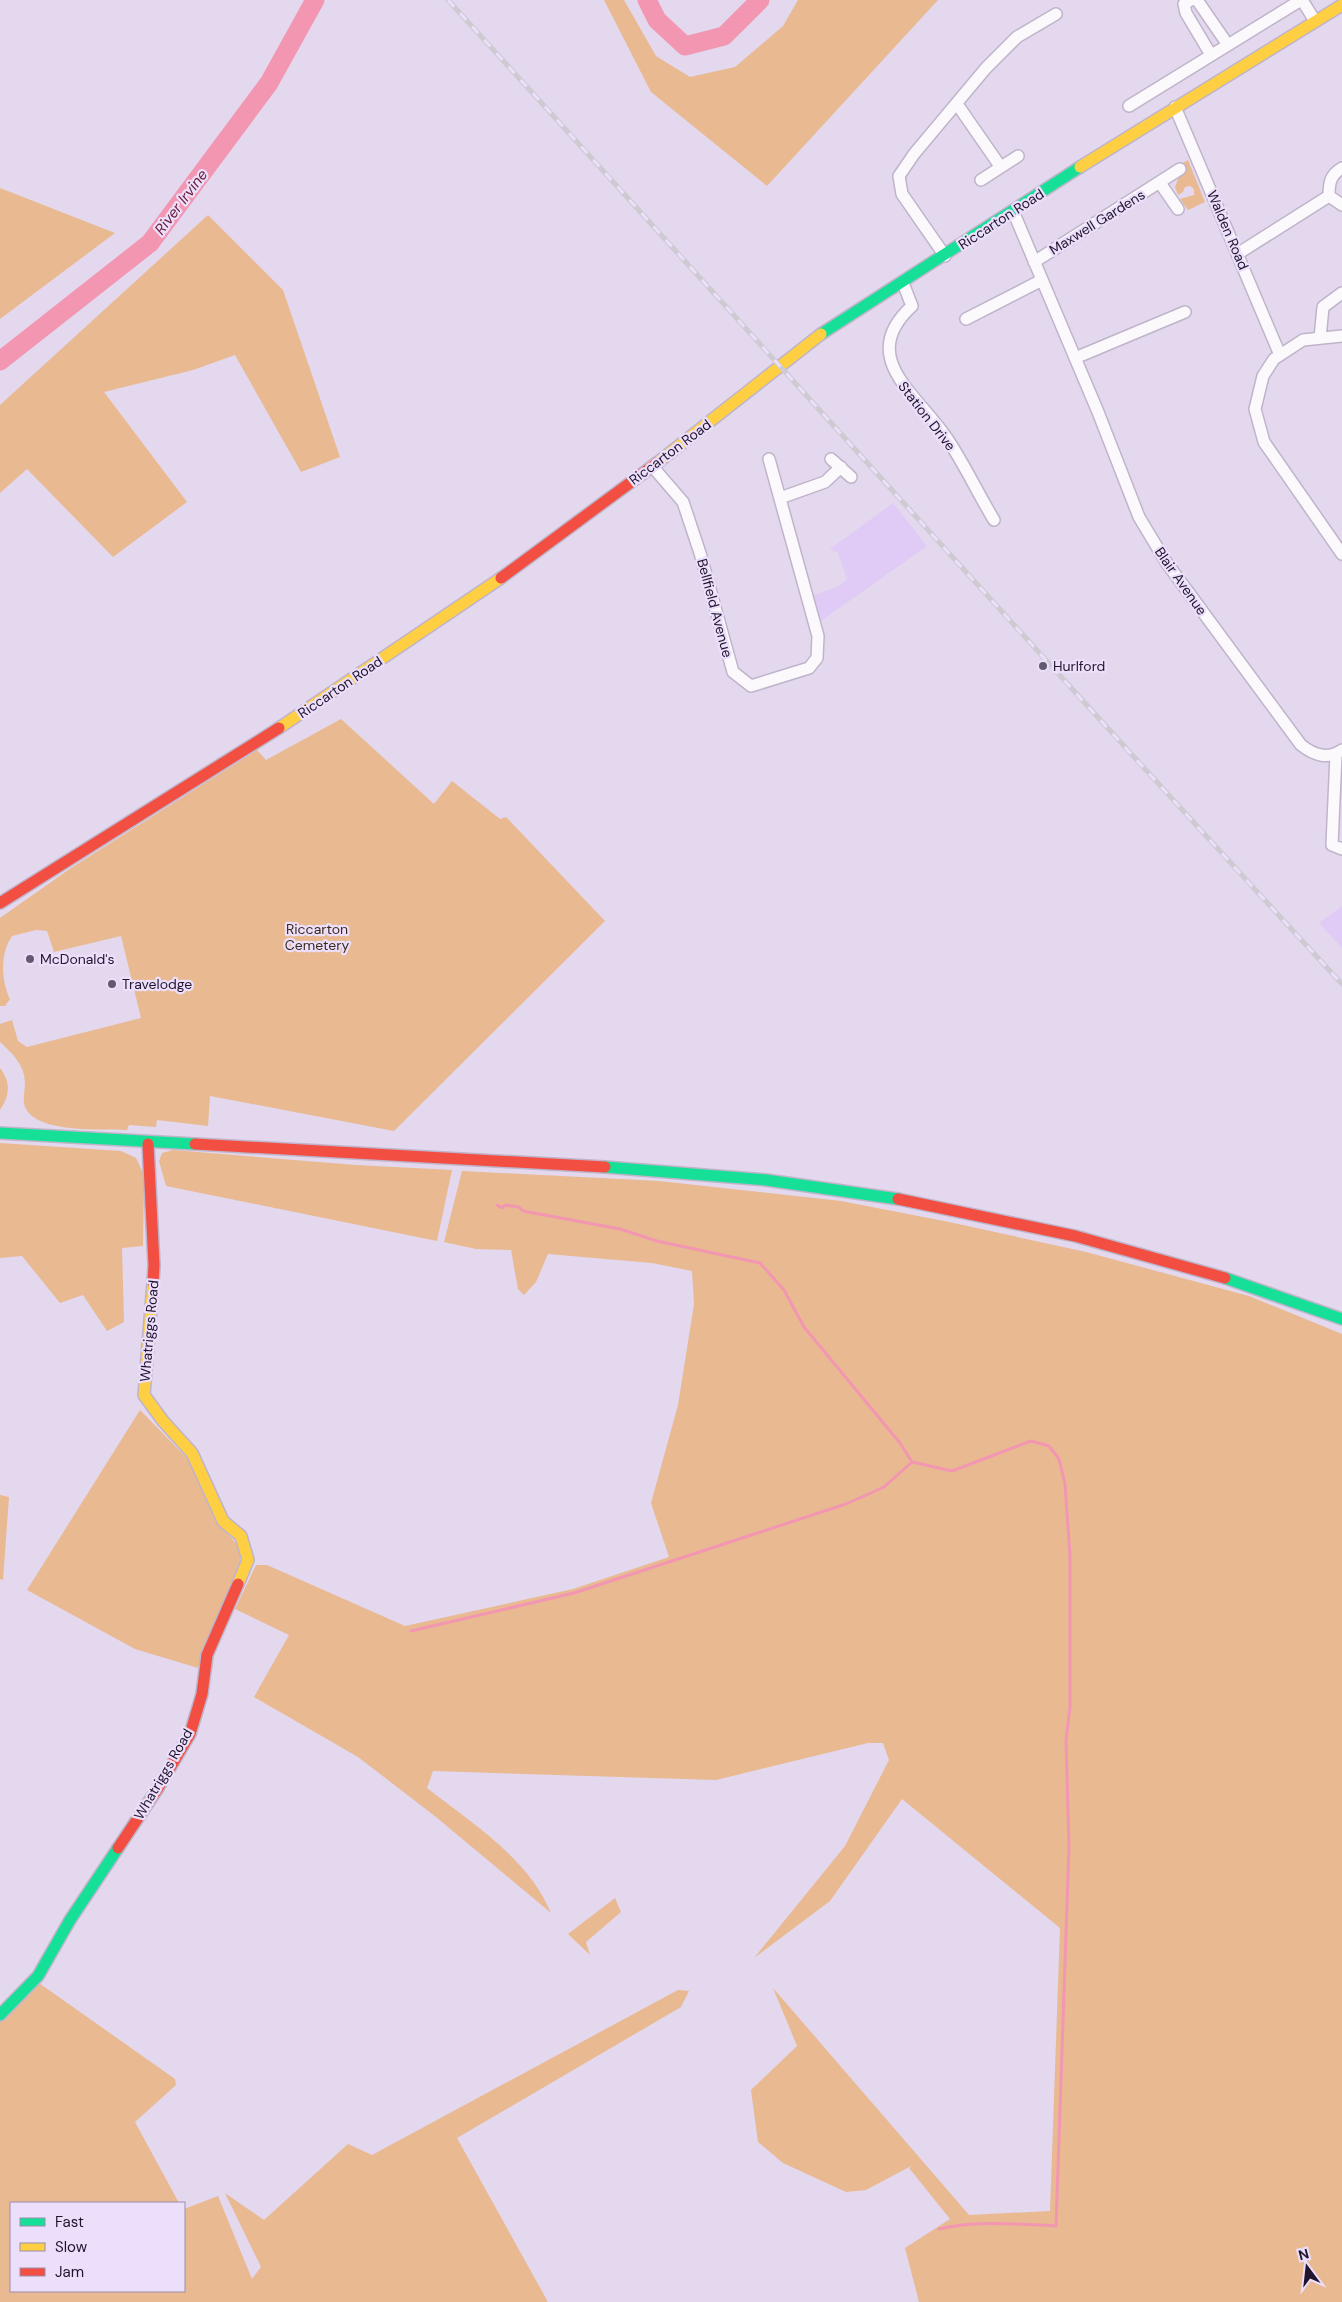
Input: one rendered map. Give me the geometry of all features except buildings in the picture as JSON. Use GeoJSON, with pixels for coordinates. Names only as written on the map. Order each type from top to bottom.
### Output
{"type":"FeatureCollection","features":[{"type":"Feature","properties":{"kind":"main road","name":"Riccarton Road"},"geometry":{"type":"LineString","coordinates":[[0,903],[354,678],[485,590],[652,466],[811,341],[1174,107],[1342,4]]}},
{"type":"Feature","properties":{"kind":"main road"},"geometry":{"type":"LineString","coordinates":[[0,1133],[148,1144],[328,1150],[641,1169],[720,1175],[837,1190],[954,1210],[1107,1245],[1249,1286],[1342,1320]]}},
{"type":"Feature","properties":{"kind":"main road","name":"Whatriggs Road"},"geometry":{"type":"LineString","coordinates":[[0,2016],[38,1976],[70,1920],[158,1788],[190,1734],[202,1694],[207,1655],[248,1560],[241,1536],[223,1521],[192,1453],[144,1395],[154,1265],[148,1144]]}},
{"type":"Feature","properties":{"kind":"street"},"geometry":{"type":"LineString","coordinates":[[1191,0],[1184,4],[1184,8],[1211,56]]}},
{"type":"Feature","properties":{"kind":"street"},"geometry":{"type":"LineString","coordinates":[[1197,0],[1228,45]]}},
{"type":"Feature","properties":{"kind":"street"},"geometry":{"type":"LineString","coordinates":[[1129,106],[1301,0],[1316,21]]}},
{"type":"Feature","properties":{"kind":"street"},"geometry":{"type":"LineString","coordinates":[[945,256],[902,194],[900,176],[914,154],[986,68],[1017,37],[1056,14]]}},
{"type":"Feature","properties":{"kind":"street"},"geometry":{"type":"LineString","coordinates":[[957,104],[1000,166]]}},
{"type":"Feature","properties":{"kind":"street","name":"Walden Road"},"geometry":{"type":"LineString","coordinates":[[1174,107],[1280,355]]}},
{"type":"Feature","properties":{"kind":"street"},"geometry":{"type":"LineString","coordinates":[[981,180],[1018,156]]}},
{"type":"Feature","properties":{"kind":"street"},"geometry":{"type":"LineString","coordinates":[[1329,196],[1329,182],[1334,173],[1342,168]]}},
{"type":"Feature","properties":{"kind":"street","name":"Maxwell Gardens"},"geometry":{"type":"LineString","coordinates":[[1034,262],[1180,169]]}},
{"type":"Feature","properties":{"kind":"street","name":"Maxwell Gardens"},"geometry":{"type":"LineString","coordinates":[[1160,183],[1178,209]]}},
{"type":"Feature","properties":{"kind":"street"},"geometry":{"type":"LineString","coordinates":[[1238,253],[1329,196]]}},
{"type":"Feature","properties":{"kind":"street"},"geometry":{"type":"LineString","coordinates":[[1329,196],[1342,205]]}},
{"type":"Feature","properties":{"kind":"street","name":"Blair Avenue"},"geometry":{"type":"LineString","coordinates":[[1013,211],[1139,517],[1166,562],[1300,745],[1312,753],[1323,756],[1339,752]]}},
{"type":"Feature","properties":{"kind":"street"},"geometry":{"type":"LineString","coordinates":[[966,319],[1042,280]]}},
{"type":"Feature","properties":{"kind":"street","name":"Station Drive"},"geometry":{"type":"LineString","coordinates":[[903,283],[912,306],[894,325],[890,338],[892,362],[897,376],[945,435],[994,520]]}},
{"type":"Feature","properties":{"kind":"street"},"geometry":{"type":"LineString","coordinates":[[1320,338],[1323,307],[1342,293]]}},
{"type":"Feature","properties":{"kind":"street"},"geometry":{"type":"LineString","coordinates":[[1075,358],[1185,312]]}},
{"type":"Feature","properties":{"kind":"street"},"geometry":{"type":"LineString","coordinates":[[1342,336],[1303,340],[1274,359],[1263,376],[1255,409],[1264,442],[1342,554]]}},
{"type":"Feature","properties":{"kind":"street","name":"Bellfield Avenue"},"geometry":{"type":"LineString","coordinates":[[652,466],[683,502],[700,553],[733,672],[751,686],[809,668],[817,658],[818,636],[769,459]]}},
{"type":"Feature","properties":{"kind":"street"},"geometry":{"type":"LineString","coordinates":[[831,459],[851,477]]}},
{"type":"Feature","properties":{"kind":"street"},"geometry":{"type":"LineString","coordinates":[[780,498],[809,490],[825,482],[841,467]]}},
{"type":"Feature","properties":{"kind":"street"},"geometry":{"type":"LineString","coordinates":[[1339,752],[1332,845],[1342,849]]}},
{"type":"Feature","properties":{"kind":"shaded area"},"geometry":{"type":"Polygon","coordinates":[[[893,503],[927,546],[818,623],[814,595],[839,586],[847,579],[838,553],[830,549],[893,503]]]}},
{"type":"Feature","properties":{"kind":"shaded area"},"geometry":{"type":"Polygon","coordinates":[[[1342,906],[1342,948],[1319,923],[1342,906]]]}},
{"type":"Feature","properties":{"kind":"green space"},"geometry":{"type":"Polygon","coordinates":[[[604,0],[624,0],[656,56],[690,77],[735,67],[783,26],[798,0],[938,0],[767,186],[651,92],[604,0]]]}},
{"type":"Feature","properties":{"kind":"green space"},"geometry":{"type":"Polygon","coordinates":[[[1188,160],[1205,202],[1188,210],[1180,199],[1194,195],[1194,189],[1190,186],[1185,187],[1183,192],[1178,195],[1175,187],[1180,174],[1181,164],[1188,160]]]}},
{"type":"Feature","properties":{"kind":"green space"},"geometry":{"type":"Polygon","coordinates":[[[0,188],[115,233],[0,319],[0,188]]]}},
{"type":"Feature","properties":{"kind":"green space"},"geometry":{"type":"Polygon","coordinates":[[[208,215],[283,290],[340,457],[301,472],[235,355],[193,370],[104,392],[187,502],[113,557],[27,469],[0,493],[0,405],[208,215]]]}},
{"type":"Feature","properties":{"kind":"green space","name":"Riccarton Cemetery"},"geometry":{"type":"Polygon","coordinates":[[[341,719],[434,804],[452,781],[500,819],[506,817],[605,921],[394,1131],[210,1096],[208,1126],[157,1120],[156,1127],[129,1125],[127,1130],[68,1128],[39,1120],[29,1113],[24,1103],[25,1084],[23,1071],[14,1056],[0,1042],[0,1024],[12,1020],[18,1041],[27,1047],[141,1018],[121,936],[54,952],[47,931],[36,930],[12,936],[5,950],[3,967],[5,984],[10,999],[5,1006],[0,1006],[0,918],[71,868],[257,750],[266,760],[341,719]]]}},
{"type":"Feature","properties":{"kind":"green space"},"geometry":{"type":"Polygon","coordinates":[[[0,1068],[6,1078],[8,1089],[6,1100],[0,1110],[0,1068]]]}},
{"type":"Feature","properties":{"kind":"green space"},"geometry":{"type":"Polygon","coordinates":[[[0,1143],[121,1151],[136,1158],[144,1175],[143,1246],[122,1248],[124,1322],[107,1331],[83,1295],[60,1303],[22,1256],[0,1258],[0,1143]]]}},
{"type":"Feature","properties":{"kind":"green space"},"geometry":{"type":"Polygon","coordinates":[[[173,1150],[356,1165],[452,1170],[437,1241],[166,1186],[159,1161],[162,1153],[173,1150]]]}},
{"type":"Feature","properties":{"kind":"green space"},"geometry":{"type":"Polygon","coordinates":[[[462,1171],[659,1181],[841,1201],[1086,1252],[1249,1296],[1342,1334],[1342,2302],[919,2302],[905,2248],[950,2219],[909,2168],[913,2165],[866,2190],[846,2192],[783,2163],[758,2142],[751,2090],[797,2046],[773,1988],[969,2215],[1050,2211],[1060,1928],[902,1799],[830,1901],[754,1958],[845,1846],[889,1760],[883,1743],[868,1743],[716,1780],[433,1771],[427,1788],[498,1843],[514,1859],[541,1893],[551,1913],[436,1817],[358,1757],[254,1697],[289,1635],[235,1609],[256,1565],[267,1565],[405,1626],[573,1589],[669,1557],[651,1503],[678,1405],[694,1304],[692,1271],[652,1263],[548,1254],[536,1282],[524,1295],[518,1289],[511,1250],[476,1249],[444,1242],[462,1171]]]}},
{"type":"Feature","properties":{"kind":"green space"},"geometry":{"type":"Polygon","coordinates":[[[140,1410],[187,1458],[222,1528],[240,1547],[240,1562],[198,1668],[135,1649],[27,1590],[140,1410]]]}},
{"type":"Feature","properties":{"kind":"green space"},"geometry":{"type":"Polygon","coordinates":[[[0,1495],[9,1497],[3,1580],[0,1579],[0,1495]]]}},
{"type":"Feature","properties":{"kind":"green space"},"geometry":{"type":"Polygon","coordinates":[[[615,1898],[621,1912],[586,1942],[590,1955],[568,1934],[615,1898]]]}},
{"type":"Feature","properties":{"kind":"green space"},"geometry":{"type":"Polygon","coordinates":[[[39,1983],[175,2079],[176,2085],[135,2122],[178,2202],[10,2202],[10,2292],[185,2292],[185,2209],[218,2196],[252,2279],[261,2267],[225,2193],[264,2220],[348,2144],[372,2155],[678,1990],[689,1991],[681,2007],[457,2138],[548,2302],[0,2302],[0,2022],[39,1983]]]}},
{"type":"Feature","properties":{"kind":"waterway","name":"River Irvine"},"geometry":{"type":"LineString","coordinates":[[0,361],[150,243],[269,83],[315,0]]}},
{"type":"Feature","properties":{"kind":"waterway","name":"River Irvine"},"geometry":{"type":"LineString","coordinates":[[647,0],[657,20],[685,46],[724,36],[760,0]]}},
{"type":"Feature","properties":{"kind":"waterway"},"geometry":{"type":"LineString","coordinates":[[497,1205],[502,1208],[505,1205],[519,1207],[523,1211],[620,1229],[657,1241],[760,1263],[784,1290],[804,1327],[900,1443],[912,1462]]}},
{"type":"Feature","properties":{"kind":"waterway"},"geometry":{"type":"LineString","coordinates":[[411,1631],[574,1593],[846,1504],[884,1487],[912,1462],[952,1471],[1031,1441],[1049,1446],[1059,1459],[1065,1484],[1070,1556],[1070,1707],[1066,1740],[1069,1846],[1056,2226],[968,2224],[939,2229]]}},
{"type":"Feature","properties":{"kind":"railway"},"geometry":{"type":"LineString","coordinates":[[448,0],[1342,984]]}},
{"type":"Feature","properties":{"kind":"traffic: fast"},"geometry":{"type":"LineString","coordinates":[[821,334],[1080,167]]}},
{"type":"Feature","properties":{"kind":"traffic: fast"},"geometry":{"type":"LineString","coordinates":[[0,1133],[195,1144]]}},
{"type":"Feature","properties":{"kind":"traffic: fast"},"geometry":{"type":"LineString","coordinates":[[605,1167],[766,1180],[898,1199]]}},
{"type":"Feature","properties":{"kind":"traffic: fast"},"geometry":{"type":"LineString","coordinates":[[1225,1278],[1342,1319]]}},
{"type":"Feature","properties":{"kind":"traffic: fast"},"geometry":{"type":"LineString","coordinates":[[0,2015],[38,1976],[70,1920],[118,1848]]}},
{"type":"Feature","properties":{"kind":"traffic: slow"},"geometry":{"type":"LineString","coordinates":[[1080,167],[1342,5]]}},
{"type":"Feature","properties":{"kind":"traffic: slow"},"geometry":{"type":"LineString","coordinates":[[657,463],[821,334]]}},
{"type":"Feature","properties":{"kind":"traffic: slow"},"geometry":{"type":"LineString","coordinates":[[279,728],[501,578]]}},
{"type":"Feature","properties":{"kind":"traffic: slow"},"geometry":{"type":"LineString","coordinates":[[153,1283],[144,1395],[163,1421],[192,1453],[223,1521],[241,1536],[248,1560],[238,1584]]}},
{"type":"Feature","properties":{"kind":"traffic: jam"},"geometry":{"type":"LineString","coordinates":[[501,578],[657,463]]}},
{"type":"Feature","properties":{"kind":"traffic: jam"},"geometry":{"type":"LineString","coordinates":[[0,903],[279,728]]}},
{"type":"Feature","properties":{"kind":"traffic: jam"},"geometry":{"type":"LineString","coordinates":[[148,1144],[154,1265],[153,1283]]}},
{"type":"Feature","properties":{"kind":"traffic: jam"},"geometry":{"type":"LineString","coordinates":[[195,1144],[605,1167]]}},
{"type":"Feature","properties":{"kind":"traffic: jam"},"geometry":{"type":"LineString","coordinates":[[898,1199],[1075,1236],[1225,1278]]}},
{"type":"Feature","properties":{"kind":"traffic: jam"},"geometry":{"type":"LineString","coordinates":[[118,1848],[158,1788],[190,1734],[202,1694],[207,1655],[238,1584]]}},
{"type":"Feature","properties":{"kind":"place","name":"Hurlford"},"geometry":{"type":"Point","coordinates":[1043,666]}},
{"type":"Feature","properties":{"kind":"place","name":"McDonald's"},"geometry":{"type":"Point","coordinates":[30,959]}},
{"type":"Feature","properties":{"kind":"place","name":"Travelodge"},"geometry":{"type":"Point","coordinates":[112,984]}}]}
